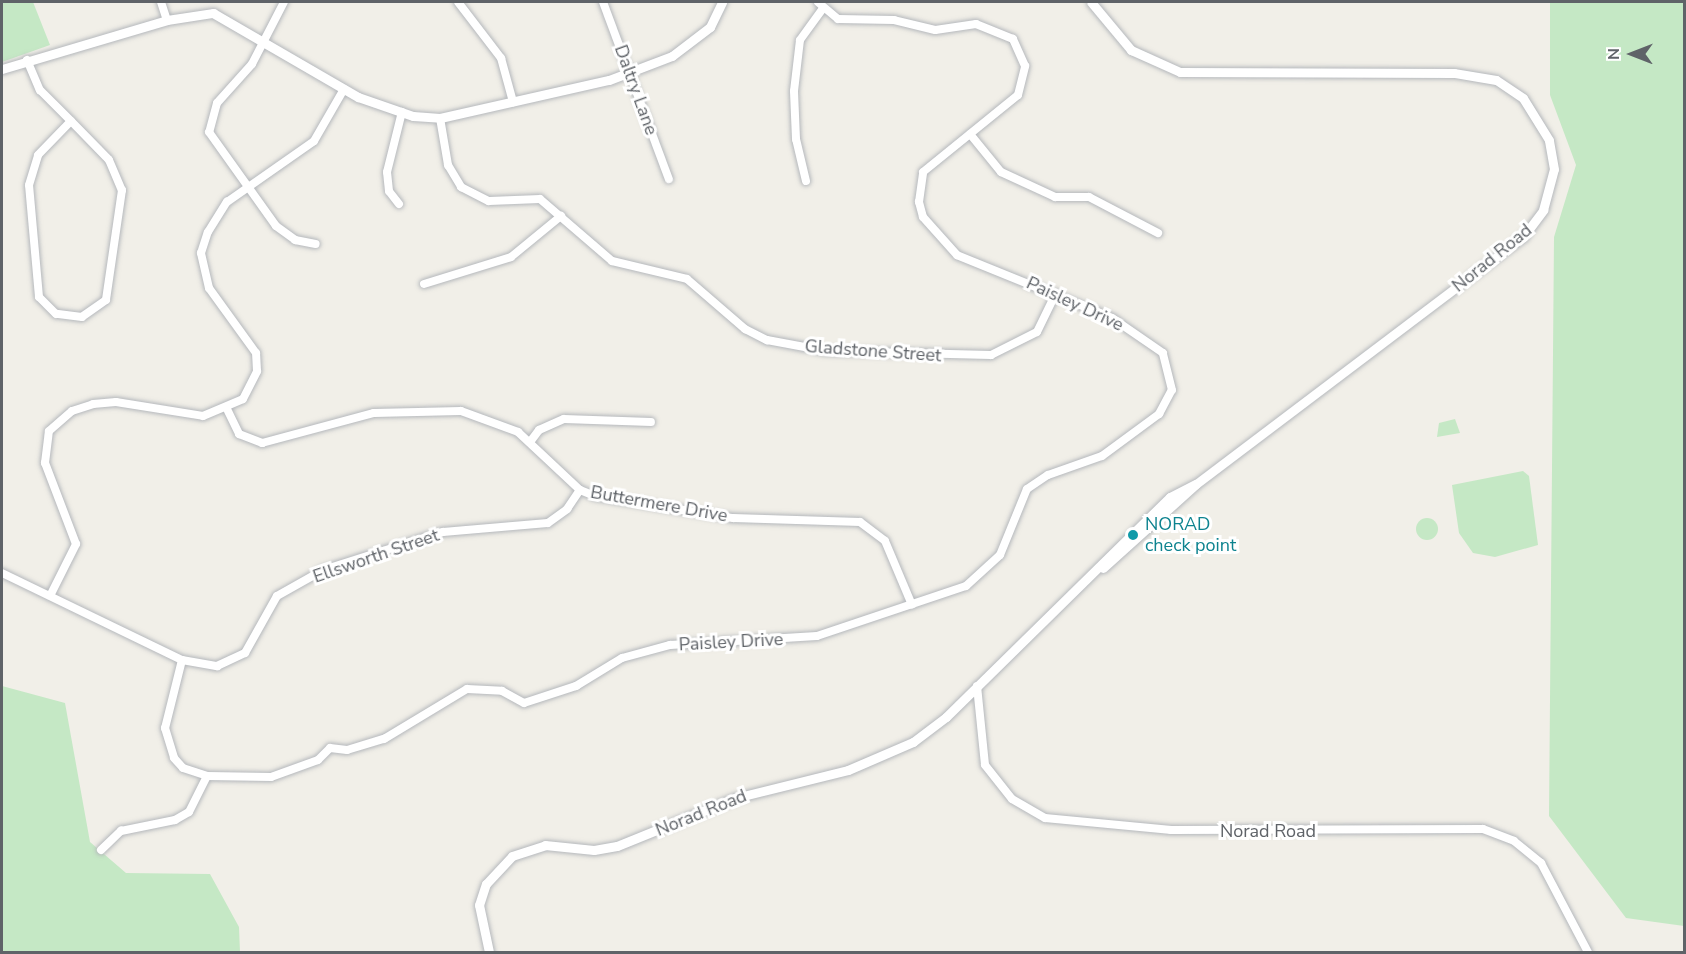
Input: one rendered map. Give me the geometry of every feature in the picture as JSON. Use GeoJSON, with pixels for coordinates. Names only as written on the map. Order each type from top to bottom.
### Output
{"type":"FeatureCollection","features":[{"type":"Feature","properties":{"kind":"street"},"geometry":{"type":"LineString","coordinates":[[161,2],[167,20]]}},
{"type":"Feature","properties":{"kind":"street"},"geometry":{"type":"LineString","coordinates":[[285,2],[266,40],[209,117],[214,146],[285,234],[316,244]]}},
{"type":"Feature","properties":{"kind":"street"},"geometry":{"type":"LineString","coordinates":[[459,2],[501,58],[513,102]]}},
{"type":"Feature","properties":{"kind":"street","name":"Daltry Lane"},"geometry":{"type":"LineString","coordinates":[[603,2],[669,179]]}},
{"type":"Feature","properties":{"kind":"street"},"geometry":{"type":"LineString","coordinates":[[2,69],[167,20],[213,13],[266,40],[344,89],[402,112],[440,118],[630,72],[687,49],[710,27],[722,2]]}},
{"type":"Feature","properties":{"kind":"street","name":"Norad Road"},"geometry":{"type":"LineString","coordinates":[[489,952],[479,905],[486,884],[512,856],[545,845],[594,850],[617,846],[735,798],[848,770],[913,742],[977,686],[1082,584],[1196,484],[1523,237],[1549,197],[1553,154],[1532,109],[1496,80],[1454,73],[1180,72],[1131,50],[1091,2]]}},
{"type":"Feature","properties":{"kind":"street"},"geometry":{"type":"LineString","coordinates":[[806,181],[796,139],[794,91],[800,40],[820,5]]}},
{"type":"Feature","properties":{"kind":"street","name":"Paisley Drive"},"geometry":{"type":"LineString","coordinates":[[207,776],[271,777],[318,760],[330,748],[347,750],[384,739],[466,689],[502,691],[524,703],[576,686],[622,658],[670,645],[817,636],[966,586],[986,571],[1000,555],[1027,489],[1048,475],[1102,456],[1169,401],[1172,378],[1163,352],[1112,318],[1056,293],[957,255],[923,217],[919,202],[923,172],[1010,104],[1025,80],[1020,50],[1004,31],[976,24],[935,30],[894,20],[852,22],[820,5]]}},
{"type":"Feature","properties":{"kind":"street"},"geometry":{"type":"LineString","coordinates":[[27,60],[40,90],[71,121],[109,160],[123,199],[106,300],[82,317],[56,314],[39,297],[28,185],[38,155],[71,121]]}},
{"type":"Feature","properties":{"kind":"street"},"geometry":{"type":"LineString","coordinates":[[51,594],[75,544],[45,463],[44,445],[58,420],[93,405],[116,402],[182,416],[227,409],[252,384],[256,353],[217,303],[202,270],[201,253],[216,216],[245,186],[315,141],[344,89]]}},
{"type":"Feature","properties":{"kind":"street"},"geometry":{"type":"LineString","coordinates":[[399,204],[389,191],[387,172],[402,112]]}},
{"type":"Feature","properties":{"kind":"street","name":"Gladstone Street"},"geometry":{"type":"LineString","coordinates":[[440,118],[448,165],[461,187],[489,201],[540,199],[624,267],[692,282],[754,335],[826,351],[992,355],[1037,332],[1056,293]]}},
{"type":"Feature","properties":{"kind":"street"},"geometry":{"type":"LineString","coordinates":[[970,134],[1001,172],[1055,197],[1089,197],[1158,233]]}},
{"type":"Feature","properties":{"kind":"street"},"geometry":{"type":"LineString","coordinates":[[424,284],[511,256],[561,216]]}},
{"type":"Feature","properties":{"kind":"street","name":"Buttermere Drive"},"geometry":{"type":"LineString","coordinates":[[227,409],[239,434],[253,442],[374,413],[440,408],[486,417],[530,442],[580,490],[733,518],[860,522],[885,541],[912,605]]}},
{"type":"Feature","properties":{"kind":"street"},"geometry":{"type":"LineString","coordinates":[[530,442],[539,430],[564,419],[651,422]]}},
{"type":"Feature","properties":{"kind":"street","name":"Ellsworth Street"},"geometry":{"type":"LineString","coordinates":[[2,573],[51,594],[182,660],[218,666],[237,659],[270,603],[323,570],[443,532],[548,523],[567,509],[580,490]]}},
{"type":"Feature","properties":{"kind":"street"},"geometry":{"type":"LineString","coordinates":[[101,850],[121,831],[175,820],[189,812],[207,776],[183,768],[168,743],[165,728],[182,660]]}},
{"type":"Feature","properties":{"kind":"street","name":"Norad Road"},"geometry":{"type":"LineString","coordinates":[[977,686],[985,765],[1012,799],[1045,818],[1171,830],[1483,829],[1514,841],[1541,863],[1588,952]]}},
{"type":"Feature","properties":{"kind":"green space"},"geometry":{"type":"Polygon","coordinates":[[[2,2],[33,2],[50,45],[2,62],[2,2]]]}},
{"type":"Feature","properties":{"kind":"green space"},"geometry":{"type":"Polygon","coordinates":[[[1550,2],[1684,2],[1684,926],[1626,918],[1549,816],[1554,237],[1576,165],[1550,95],[1550,2]]]}},
{"type":"Feature","properties":{"kind":"green space"},"geometry":{"type":"Polygon","coordinates":[[[1455,419],[1460,433],[1437,437],[1439,423],[1455,419]]]}},
{"type":"Feature","properties":{"kind":"green space"},"geometry":{"type":"Polygon","coordinates":[[[1523,471],[1529,476],[1538,545],[1495,557],[1473,553],[1459,533],[1452,485],[1523,471]]]}},
{"type":"Feature","properties":{"kind":"green space"},"geometry":{"type":"Polygon","coordinates":[[[1427,518],[1435,521],[1438,529],[1435,537],[1427,540],[1419,537],[1416,529],[1419,521],[1427,518]]]}},
{"type":"Feature","properties":{"kind":"green space"},"geometry":{"type":"Polygon","coordinates":[[[2,686],[65,703],[90,842],[126,873],[210,874],[239,927],[240,952],[2,952],[2,686]]]}},
{"type":"Feature","properties":{"kind":"place","name":"NORAD check point"},"geometry":{"type":"Point","coordinates":[1133,535]}}]}
